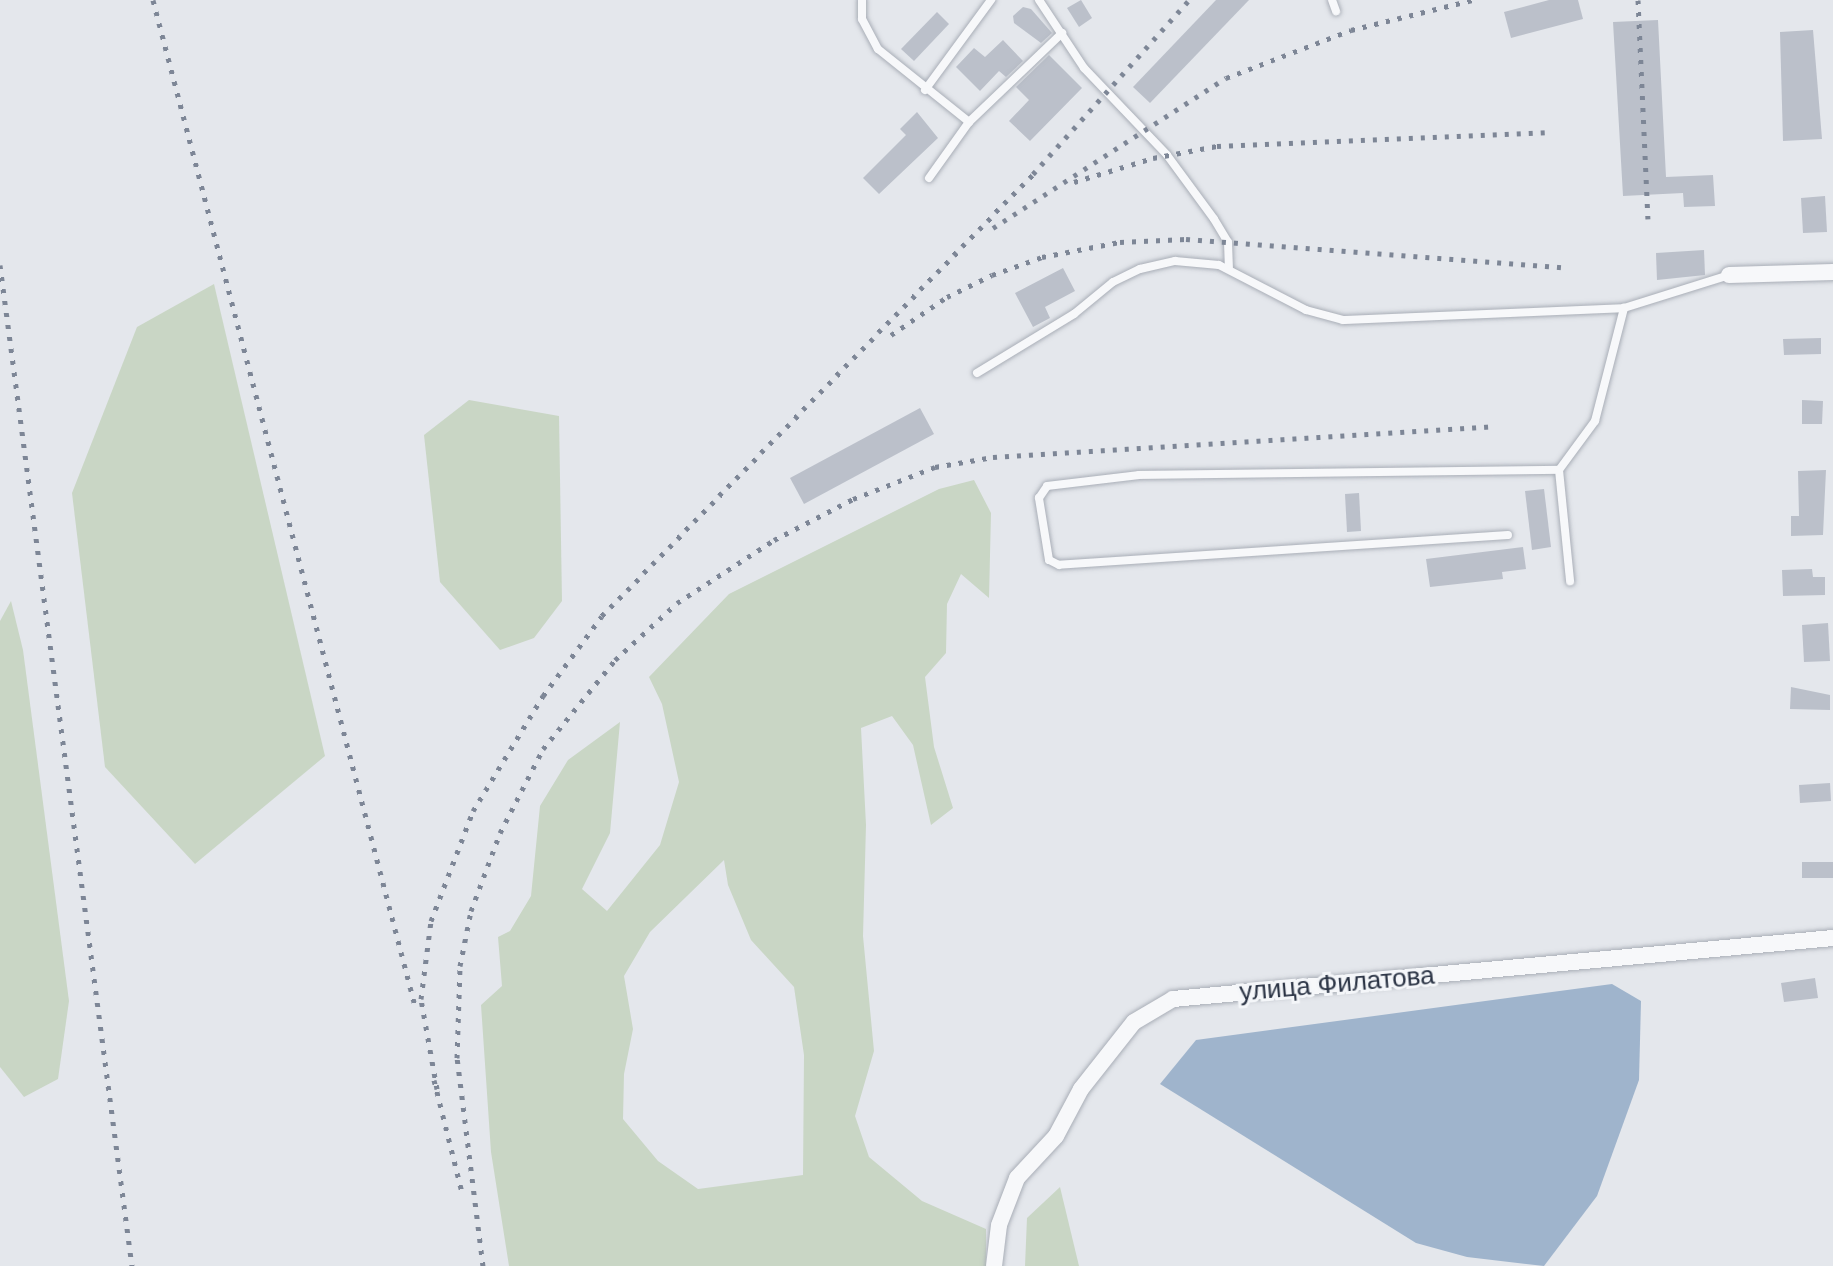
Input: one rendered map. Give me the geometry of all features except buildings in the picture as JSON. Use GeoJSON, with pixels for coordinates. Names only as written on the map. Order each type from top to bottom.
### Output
{"type":"FeatureCollection","features":[{"type":"Feature","properties":{"kind":"street"},"geometry":{"type":"LineString","coordinates":[[1729,275],[1833,272]]}},
{"type":"Feature","properties":{"kind":"street","name":"улица Филатова"},"geometry":{"type":"LineString","coordinates":[[994,1266],[999,1225],[1017,1178],[1056,1136],[1081,1089],[1134,1022],[1173,999],[1833,938]]}},
{"type":"Feature","properties":{"kind":"lane"},"geometry":{"type":"LineString","coordinates":[[862,0],[862,19],[871,39],[925,90],[969,122]]}},
{"type":"Feature","properties":{"kind":"lane"},"geometry":{"type":"LineString","coordinates":[[925,90],[991,0]]}},
{"type":"Feature","properties":{"kind":"lane"},"geometry":{"type":"LineString","coordinates":[[1039,0],[1084,68],[1167,155],[1214,219],[1228,242],[1229,268]]}},
{"type":"Feature","properties":{"kind":"lane"},"geometry":{"type":"LineString","coordinates":[[1332,0],[1336,11]]}},
{"type":"Feature","properties":{"kind":"lane"},"geometry":{"type":"LineString","coordinates":[[929,178],[969,122],[1062,33]]}},
{"type":"Feature","properties":{"kind":"lane"},"geometry":{"type":"LineString","coordinates":[[977,373],[1140,269],[1192,261],[1229,268],[1306,310],[1343,320],[1624,308],[1729,275]]}},
{"type":"Feature","properties":{"kind":"lane"},"geometry":{"type":"LineString","coordinates":[[1570,581],[1559,470],[1595,421],[1624,308]]}},
{"type":"Feature","properties":{"kind":"lane"},"geometry":{"type":"LineString","coordinates":[[1508,535],[1059,565],[1049,560],[1039,498],[1047,486],[1139,475],[1559,470]]}},
{"type":"Feature","properties":{"kind":"green space"},"geometry":{"type":"Polygon","coordinates":[[[214,284],[325,756],[195,864],[105,767],[72,493],[137,327],[214,284]]]}},
{"type":"Feature","properties":{"kind":"green space"},"geometry":{"type":"Polygon","coordinates":[[[469,400],[559,416],[562,601],[534,638],[500,650],[440,582],[424,435],[469,400]]]}},
{"type":"Feature","properties":{"kind":"green space"},"geometry":{"type":"Polygon","coordinates":[[[974,480],[991,513],[989,598],[961,574],[947,604],[946,653],[925,677],[934,747],[953,808],[931,825],[913,745],[892,716],[861,728],[866,825],[863,936],[874,1051],[855,1116],[869,1157],[922,1201],[986,1229],[986,1266],[509,1266],[491,1152],[481,1005],[502,986],[498,937],[510,931],[531,896],[540,806],[568,760],[620,722],[610,833],[582,889],[607,911],[660,845],[679,782],[662,704],[649,677],[729,594],[939,489],[974,480]],[[724,860],[650,932],[624,976],[633,1029],[624,1074],[623,1119],[658,1161],[698,1189],[803,1175],[804,1055],[794,987],[751,940],[728,885],[724,860]]]}},
{"type":"Feature","properties":{"kind":"green space"},"geometry":{"type":"Polygon","coordinates":[[[11,601],[23,650],[69,1001],[58,1079],[24,1097],[0,1067],[0,621],[11,601]]]}},
{"type":"Feature","properties":{"kind":"green space"},"geometry":{"type":"Polygon","coordinates":[[[1060,1187],[1079,1266],[1025,1266],[1027,1218],[1060,1187]]]}},
{"type":"Feature","properties":{"kind":"water"},"geometry":{"type":"Polygon","coordinates":[[[1612,984],[1641,1001],[1639,1080],[1597,1196],[1544,1266],[1467,1257],[1416,1243],[1160,1084],[1196,1040],[1612,984]]]}},
{"type":"Feature","properties":{"kind":"railway"},"geometry":{"type":"LineString","coordinates":[[153,0],[415,1006]]}},
{"type":"Feature","properties":{"kind":"railway"},"geometry":{"type":"LineString","coordinates":[[437,1089],[421,999],[431,921],[473,811],[543,696],[602,616],[1033,174],[1189,0]]}},
{"type":"Feature","properties":{"kind":"railway"},"geometry":{"type":"LineString","coordinates":[[993,228],[1226,78],[1351,30],[1472,0]]}},
{"type":"Feature","properties":{"kind":"railway"},"geometry":{"type":"LineString","coordinates":[[1638,0],[1648,219]]}},
{"type":"Feature","properties":{"kind":"railway"},"geometry":{"type":"LineString","coordinates":[[1074,182],[1153,158],[1217,146],[1547,132]]}},
{"type":"Feature","properties":{"kind":"railway"},"geometry":{"type":"LineString","coordinates":[[891,335],[947,297],[992,275],[1042,257],[1120,242],[1186,239],[1562,267]]}},
{"type":"Feature","properties":{"kind":"railway"},"geometry":{"type":"LineString","coordinates":[[0,265],[132,1266]]}},
{"type":"Feature","properties":{"kind":"railway"},"geometry":{"type":"LineString","coordinates":[[483,1266],[457,1058],[460,966],[471,911],[500,833],[543,749],[615,660],[677,603],[774,540],[853,499],[935,467],[993,457],[1490,427]]}},
{"type":"Feature","properties":{"kind":"railway"},"geometry":{"type":"LineString","coordinates":[[434,1080],[462,1192]]}}]}
